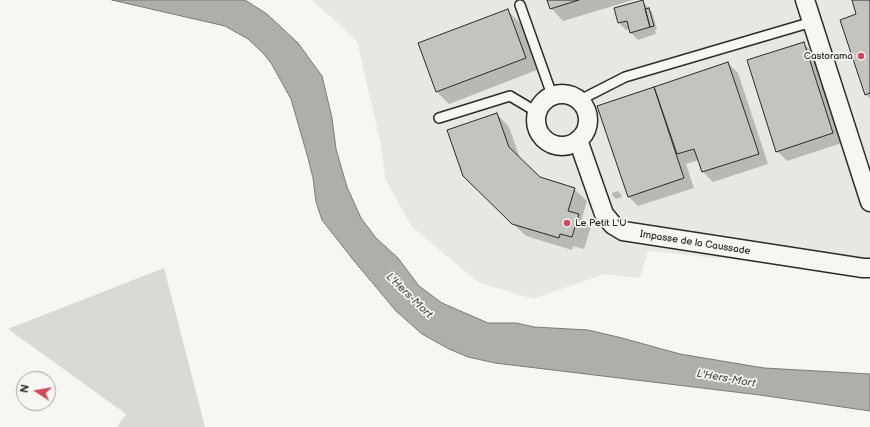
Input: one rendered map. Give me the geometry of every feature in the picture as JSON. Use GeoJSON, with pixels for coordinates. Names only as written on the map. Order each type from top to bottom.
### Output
{"type":"FeatureCollection","features":[{"type":"Feature","properties":{"kind":"street"},"geometry":{"type":"LineString","coordinates":[[805,0],[870,202]]}},
{"type":"Feature","properties":{"kind":"street"},"geometry":{"type":"LineString","coordinates":[[562,93],[572,95],[580,100],[586,107],[588,119],[585,134],[578,140],[568,145],[556,145],[545,140],[541,136],[536,121],[537,112],[542,103],[552,95],[562,93]]}},
{"type":"Feature","properties":{"kind":"street","name":"Impasse de la Caussade"},"geometry":{"type":"LineString","coordinates":[[578,140],[604,214],[613,225],[623,231],[870,268]]}},
{"type":"Feature","properties":{"kind":"lane"},"geometry":{"type":"LineString","coordinates":[[520,5],[552,95]]}},
{"type":"Feature","properties":{"kind":"lane"},"geometry":{"type":"LineString","coordinates":[[580,100],[625,77],[812,22]]}},
{"type":"Feature","properties":{"kind":"lane"},"geometry":{"type":"LineString","coordinates":[[439,118],[510,96],[537,112]]}},
{"type":"Feature","properties":{"kind":"shaded area"},"geometry":{"type":"Polygon","coordinates":[[[312,0],[870,0],[870,274],[648,251],[640,278],[604,274],[533,299],[478,282],[411,226],[385,178],[381,145],[357,41],[312,0]]]}},
{"type":"Feature","properties":{"kind":"shaded area"},"geometry":{"type":"Polygon","coordinates":[[[164,268],[205,427],[117,427],[126,414],[8,329],[164,268]]]}},
{"type":"Feature","properties":{"kind":"water","name":"L'Hers-Mort"},"geometry":{"type":"Polygon","coordinates":[[[112,0],[245,0],[267,14],[298,43],[322,76],[332,118],[336,149],[347,187],[361,218],[376,238],[398,258],[419,286],[442,303],[488,323],[516,323],[534,327],[588,330],[680,354],[764,368],[870,374],[870,411],[760,395],[495,363],[468,357],[449,349],[422,334],[396,311],[322,220],[316,202],[313,178],[308,158],[291,99],[271,63],[262,52],[248,39],[225,26],[112,0]]]}},
{"type":"Feature","properties":{"kind":"building"},"geometry":{"type":"Polygon","coordinates":[[[547,0],[579,0],[550,9],[547,0]]]}},
{"type":"Feature","properties":{"kind":"building"},"geometry":{"type":"Polygon","coordinates":[[[643,0],[650,27],[630,33],[627,21],[618,23],[614,8],[643,0]]]}},
{"type":"Feature","properties":{"kind":"building","name":"Castorama"},"geometry":{"type":"Polygon","coordinates":[[[852,0],[870,0],[870,93],[865,95],[840,20],[856,14],[852,0]]]}},
{"type":"Feature","properties":{"kind":"building"},"geometry":{"type":"Polygon","coordinates":[[[649,8],[654,26],[650,27],[645,9],[649,8]]]}},
{"type":"Feature","properties":{"kind":"building"},"geometry":{"type":"Polygon","coordinates":[[[508,9],[526,58],[436,92],[418,43],[508,9]]]}},
{"type":"Feature","properties":{"kind":"building"},"geometry":{"type":"Polygon","coordinates":[[[804,42],[833,133],[776,152],[747,60],[804,42]]]}},
{"type":"Feature","properties":{"kind":"building"},"geometry":{"type":"Polygon","coordinates":[[[728,62],[759,154],[702,172],[694,149],[677,154],[654,87],[728,62]]]}},
{"type":"Feature","properties":{"kind":"building"},"geometry":{"type":"Polygon","coordinates":[[[654,87],[684,178],[628,197],[597,106],[654,87]]]}},
{"type":"Feature","properties":{"kind":"building"},"geometry":{"type":"Polygon","coordinates":[[[497,113],[509,147],[540,177],[575,188],[568,211],[579,214],[572,237],[560,234],[559,238],[512,224],[463,176],[447,130],[497,113]]]}},
{"type":"Feature","properties":{"kind":"place","name":"Castorama"},"geometry":{"type":"Point","coordinates":[861,56]}},
{"type":"Feature","properties":{"kind":"place","name":"Le Petit L'U"},"geometry":{"type":"Point","coordinates":[567,223]}}]}
